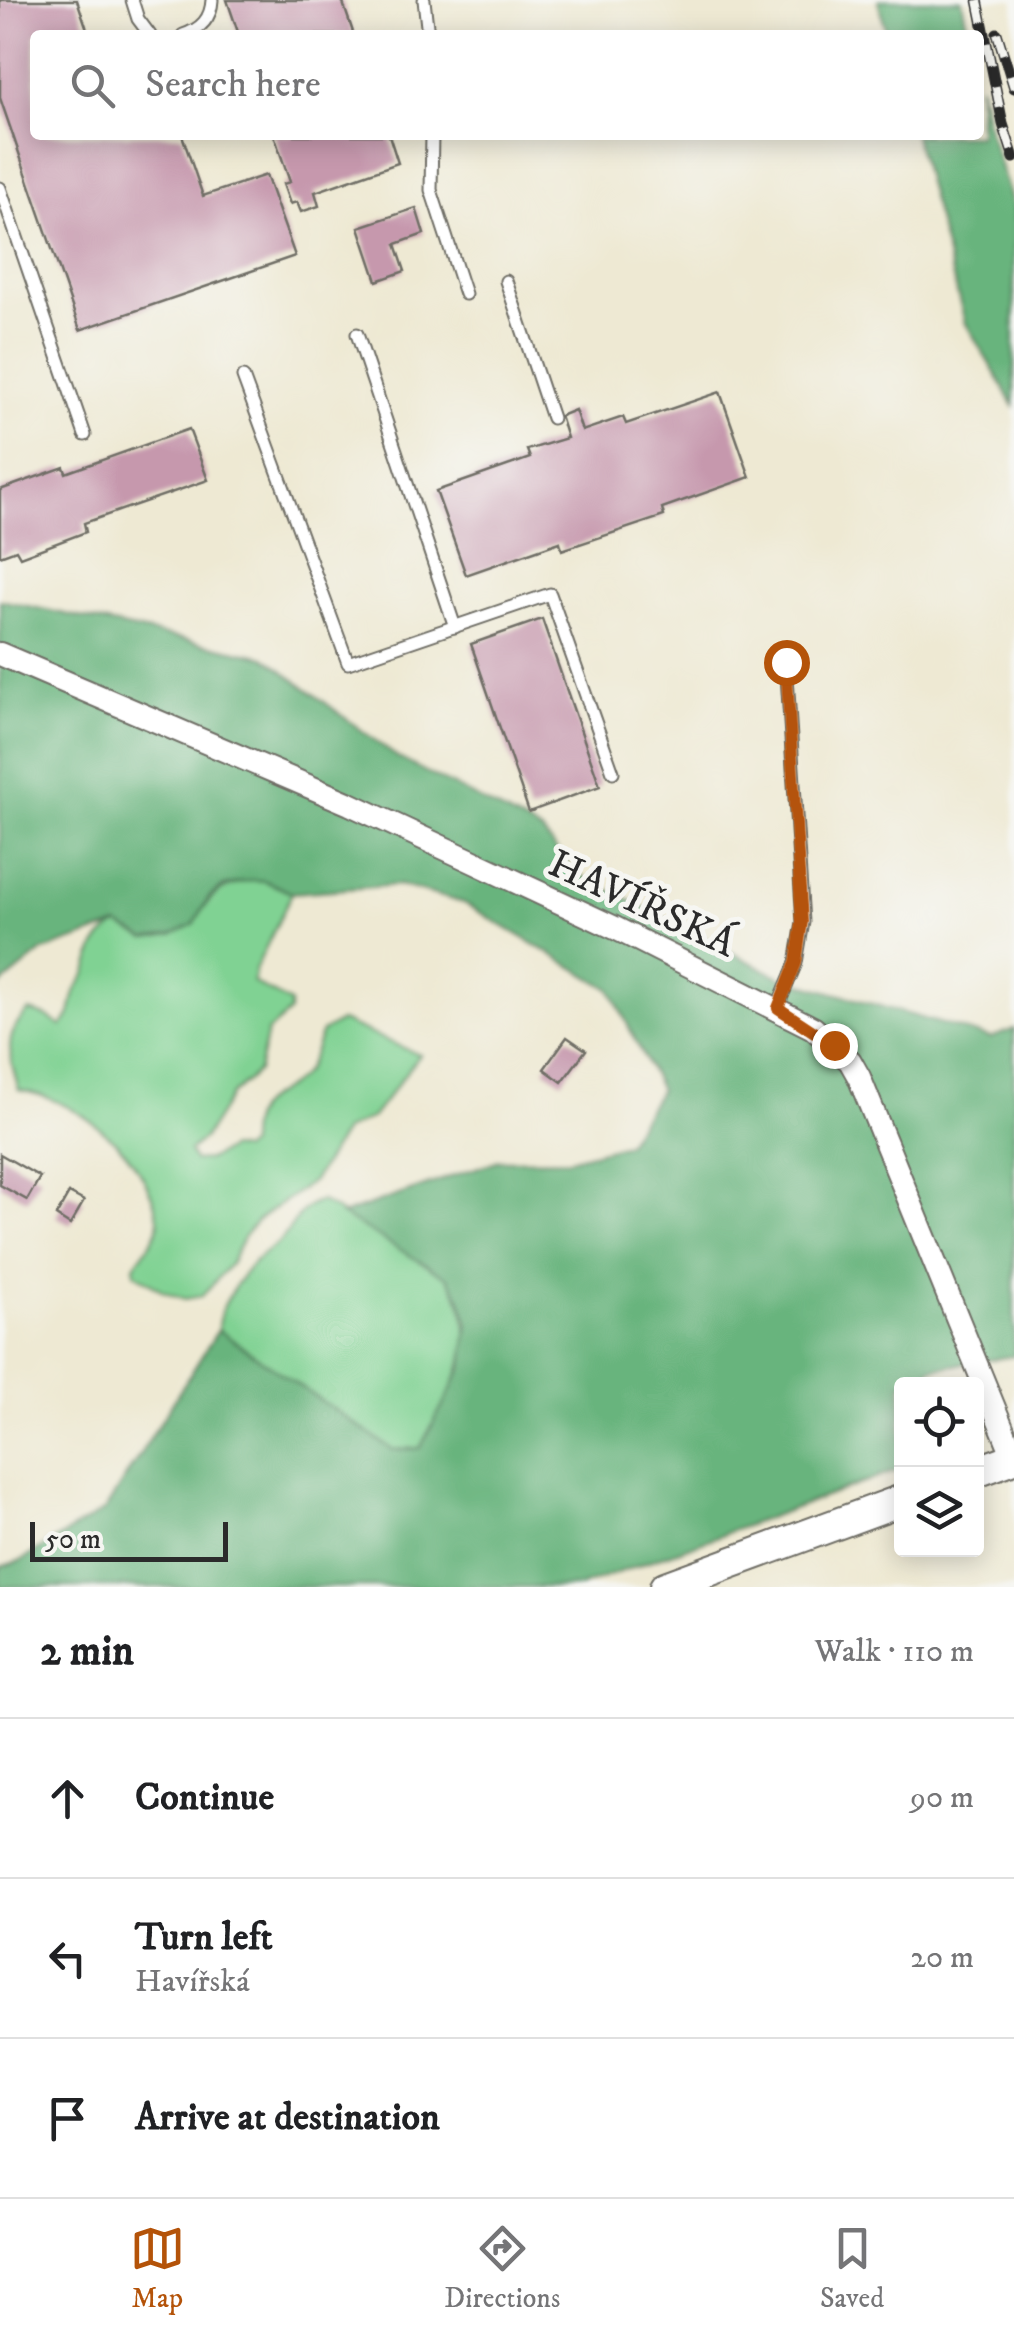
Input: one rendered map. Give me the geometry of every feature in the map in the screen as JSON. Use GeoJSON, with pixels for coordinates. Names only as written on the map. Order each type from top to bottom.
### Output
{"type":"FeatureCollection","features":[{"type":"Feature","properties":{"kind":"main road"},"geometry":{"type":"LineString","coordinates":[[984,1469],[1014,1458]]}},
{"type":"Feature","properties":{"kind":"main road"},"geometry":{"type":"LineString","coordinates":[[665,1587],[894,1503]]}},
{"type":"Feature","properties":{"kind":"street","name":"HAVÍŘSKÁ"},"geometry":{"type":"LineString","coordinates":[[0,654],[425,838],[778,1008],[834,1045],[859,1078],[1014,1458]]}},
{"type":"Feature","properties":{"kind":"lane"},"geometry":{"type":"LineString","coordinates":[[132,0],[138,20],[146,30]]}},
{"type":"Feature","properties":{"kind":"lane"},"geometry":{"type":"LineString","coordinates":[[192,30],[202,25],[211,12],[212,0]]}},
{"type":"Feature","properties":{"kind":"lane"},"geometry":{"type":"LineString","coordinates":[[424,0],[427,30]]}},
{"type":"Feature","properties":{"kind":"lane"},"geometry":{"type":"LineString","coordinates":[[432,140],[431,190],[465,294]]}},
{"type":"Feature","properties":{"kind":"lane"},"geometry":{"type":"LineString","coordinates":[[0,188],[85,435]]}},
{"type":"Feature","properties":{"kind":"lane"},"geometry":{"type":"LineString","coordinates":[[506,280],[552,418]]}},
{"type":"Feature","properties":{"kind":"lane"},"geometry":{"type":"LineString","coordinates":[[357,334],[455,626]]}},
{"type":"Feature","properties":{"kind":"lane"},"geometry":{"type":"LineString","coordinates":[[243,376],[348,663],[550,594],[613,772]]}},
{"type":"Feature","properties":{"kind":"lane"},"geometry":{"type":"LineString","coordinates":[[778,1008],[796,963],[802,922],[786,662]]}},
{"type":"Feature","properties":{"kind":"green space"},"geometry":{"type":"Polygon","coordinates":[[[878,0],[962,0],[968,30],[886,30],[878,0]]]}},
{"type":"Feature","properties":{"kind":"green space"},"geometry":{"type":"Polygon","coordinates":[[[984,109],[1014,208],[1014,406],[965,322],[915,140],[984,140],[984,109]]]}},
{"type":"Feature","properties":{"kind":"green space"},"geometry":{"type":"Polygon","coordinates":[[[0,600],[265,657],[397,757],[542,832],[574,872],[782,978],[991,1038],[1014,1029],[1014,1356],[930,1369],[927,1377],[894,1377],[894,1472],[579,1587],[0,1587],[0,1567],[22,1560],[105,1510],[218,1330],[393,1450],[420,1448],[463,1367],[468,1321],[460,1297],[448,1278],[341,1215],[499,1160],[569,1159],[626,1144],[660,1090],[610,989],[464,903],[399,885],[292,893],[265,881],[224,886],[209,897],[194,924],[172,935],[146,939],[118,925],[43,951],[0,986],[0,600]]]}},
{"type":"Feature","properties":{"kind":"green space"},"geometry":{"type":"Polygon","coordinates":[[[254,880],[292,893],[253,982],[290,1003],[290,1012],[267,1032],[258,1071],[231,1095],[204,1138],[189,1151],[194,1161],[208,1160],[230,1148],[243,1150],[249,1145],[250,1128],[259,1107],[303,1074],[322,1032],[341,1021],[420,1055],[372,1117],[344,1131],[313,1181],[258,1220],[244,1236],[230,1264],[202,1296],[185,1299],[163,1291],[135,1273],[134,1266],[154,1237],[158,1216],[143,1177],[131,1159],[80,1114],[40,1095],[19,1090],[11,1039],[29,1011],[61,1026],[65,1022],[95,948],[111,929],[118,925],[146,939],[194,924],[217,893],[254,880]]]}},
{"type":"Feature","properties":{"kind":"green space"},"geometry":{"type":"Polygon","coordinates":[[[321,1201],[448,1278],[460,1301],[466,1323],[461,1365],[420,1448],[393,1450],[218,1330],[226,1303],[244,1274],[279,1242],[302,1212],[321,1201]]]}},
{"type":"Feature","properties":{"kind":"building"},"geometry":{"type":"Polygon","coordinates":[[[0,0],[77,0],[87,30],[30,30],[30,140],[184,140],[203,196],[266,175],[295,256],[80,330],[0,98],[0,0]]]}},
{"type":"Feature","properties":{"kind":"building"},"geometry":{"type":"Polygon","coordinates":[[[227,0],[342,0],[352,30],[237,30],[227,0]]]}},
{"type":"Feature","properties":{"kind":"building"},"geometry":{"type":"Polygon","coordinates":[[[276,140],[391,140],[398,163],[315,192],[319,206],[301,212],[297,202],[290,204],[283,184],[290,182],[276,140]]]}},
{"type":"Feature","properties":{"kind":"building"},"geometry":{"type":"Polygon","coordinates":[[[416,208],[424,234],[396,244],[405,271],[377,281],[359,227],[416,208]]]}},
{"type":"Feature","properties":{"kind":"building"},"geometry":{"type":"Polygon","coordinates":[[[720,392],[750,477],[662,508],[664,516],[562,550],[560,542],[466,575],[436,491],[530,458],[527,450],[567,438],[560,416],[575,410],[582,431],[623,417],[626,424],[720,392]]]}},
{"type":"Feature","properties":{"kind":"building"},"geometry":{"type":"Polygon","coordinates":[[[189,429],[208,480],[84,523],[86,532],[20,557],[16,550],[0,556],[0,490],[64,467],[66,473],[189,429]]]}},
{"type":"Feature","properties":{"kind":"building"},"geometry":{"type":"Polygon","coordinates":[[[542,619],[600,786],[529,812],[471,644],[542,619]]]}},
{"type":"Feature","properties":{"kind":"building"},"geometry":{"type":"Polygon","coordinates":[[[567,1037],[586,1050],[562,1082],[544,1069],[567,1037]]]}},
{"type":"Feature","properties":{"kind":"building"},"geometry":{"type":"Polygon","coordinates":[[[0,1154],[40,1177],[27,1200],[0,1185],[0,1154]]]}},
{"type":"Feature","properties":{"kind":"building"},"geometry":{"type":"Polygon","coordinates":[[[69,1193],[84,1201],[70,1225],[56,1216],[69,1193]]]}},
{"type":"Feature","properties":{"kind":"railway"},"geometry":{"type":"LineString","coordinates":[[978,0],[1003,124],[1014,158]]}},
{"type":"Feature","properties":{"kind":"railway"},"geometry":{"type":"LineString","coordinates":[[997,33],[1014,88]]}},
{"type":"Feature","properties":{"kind":"route"},"geometry":{"type":"LineString","coordinates":[[786,662],[802,922],[796,963],[778,1008],[834,1045]]}}]}
